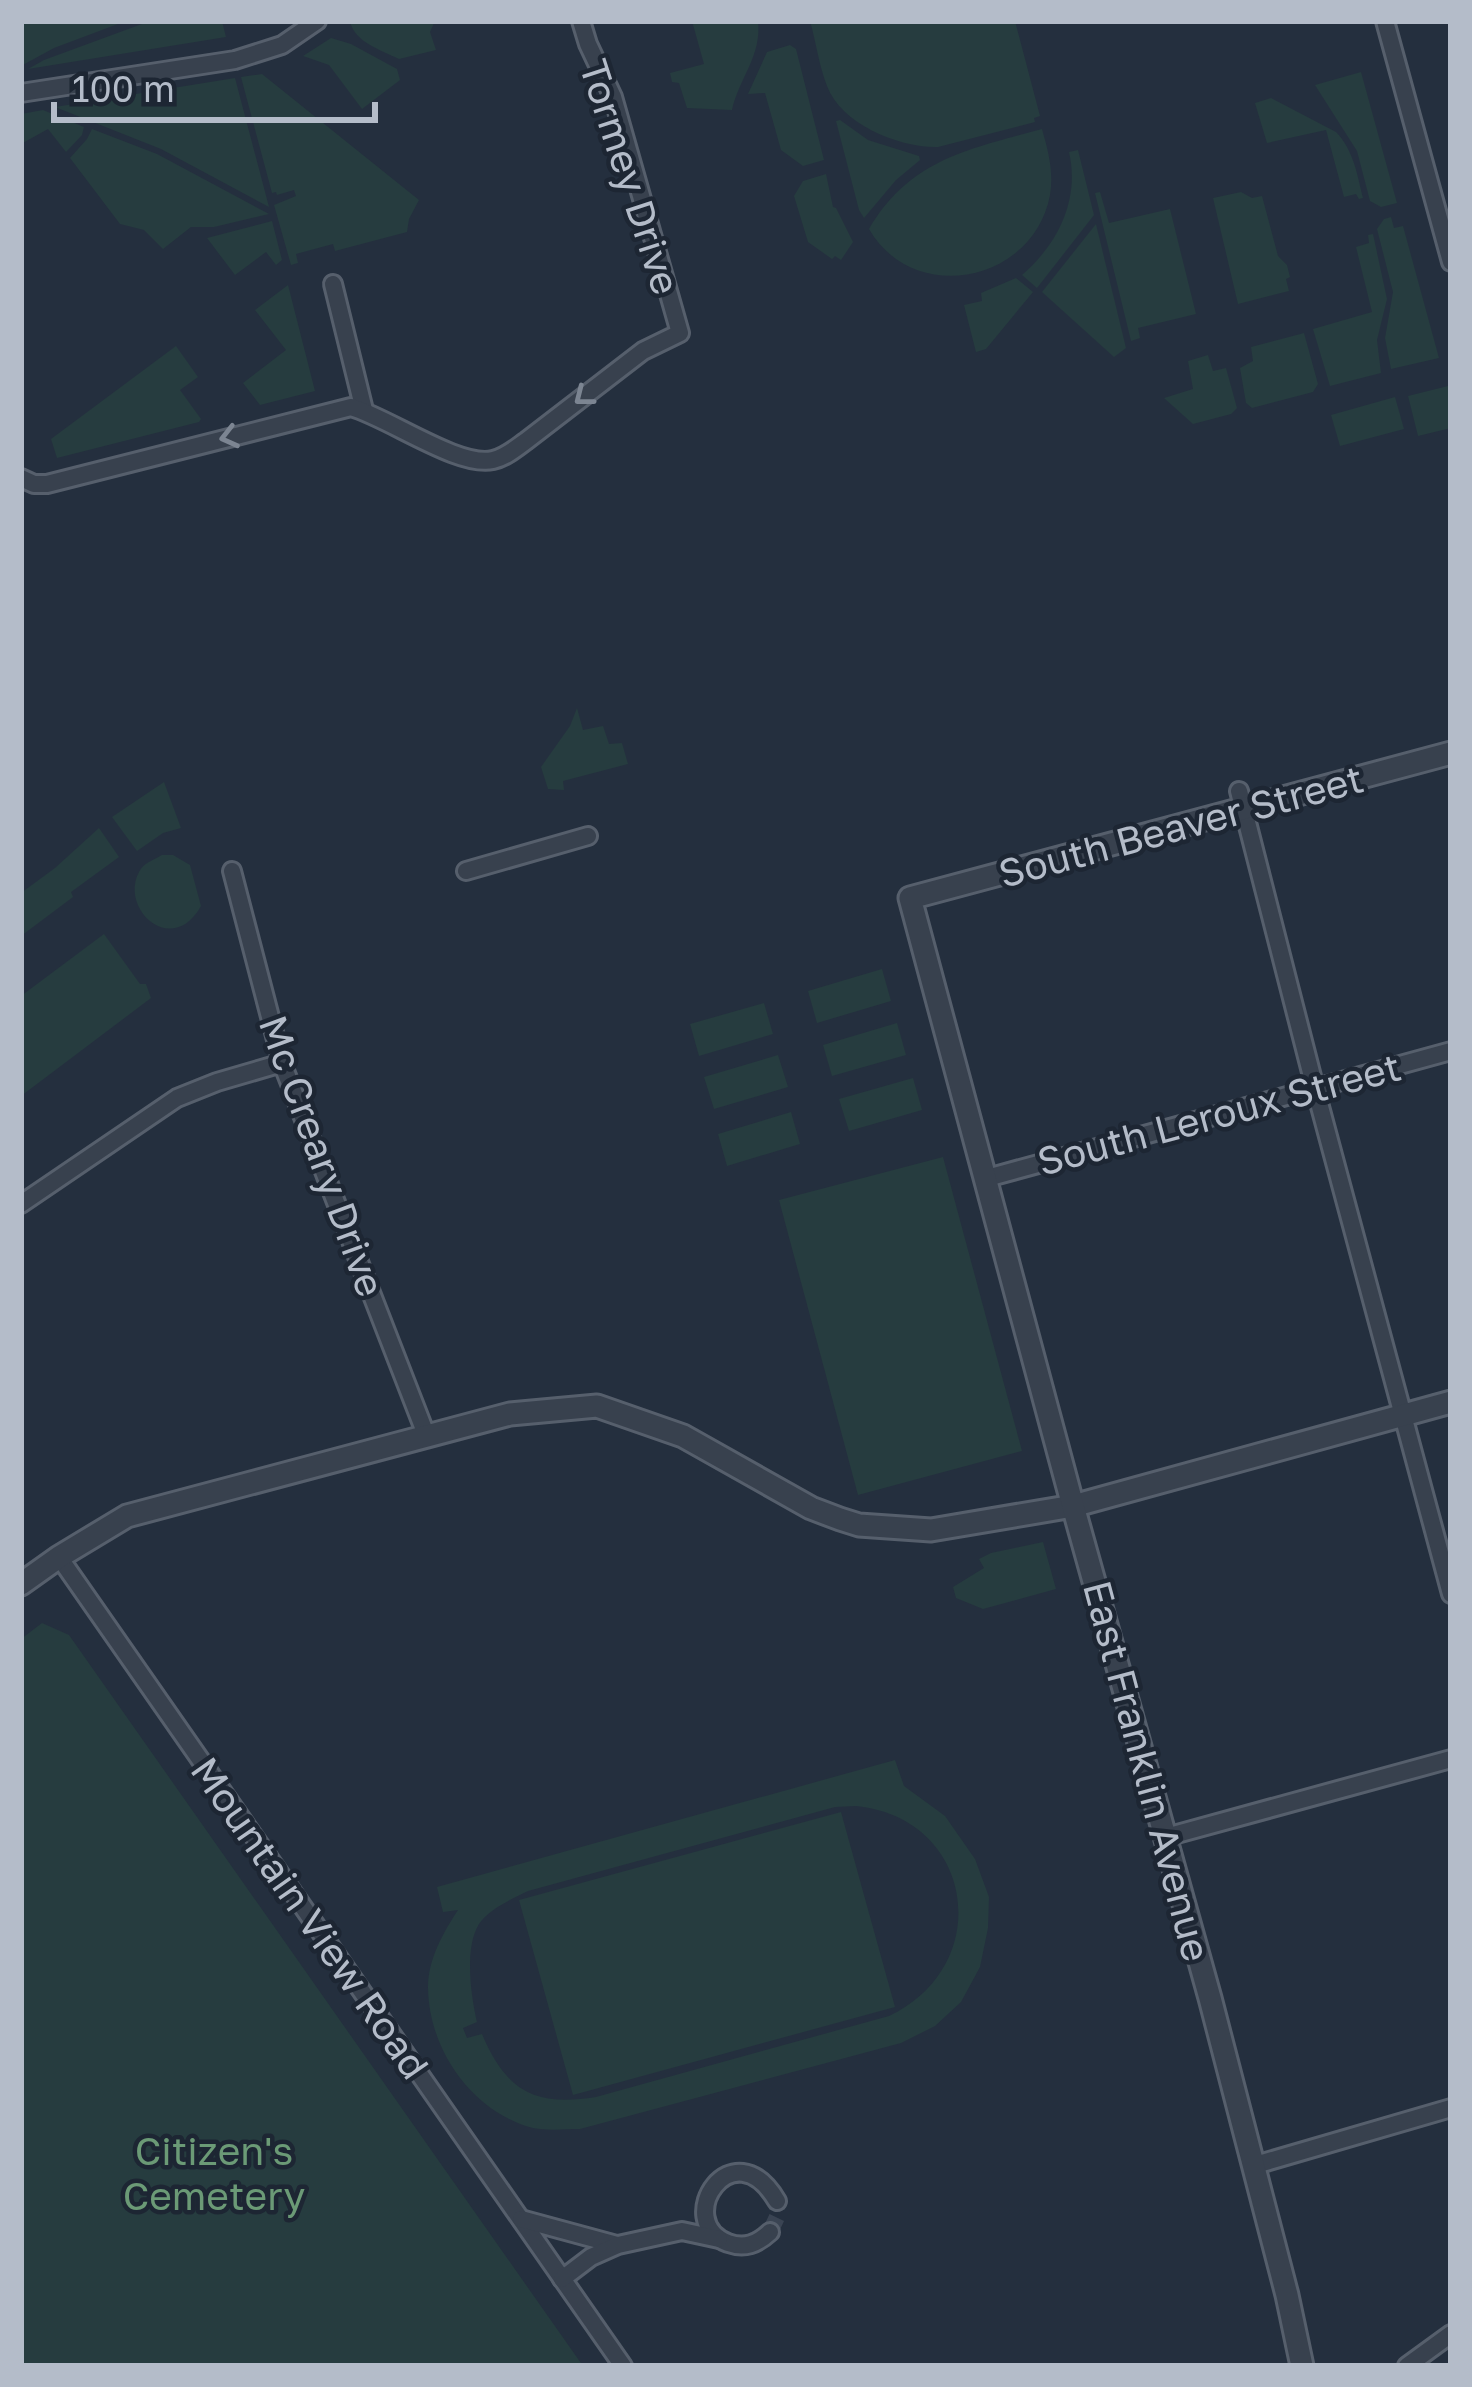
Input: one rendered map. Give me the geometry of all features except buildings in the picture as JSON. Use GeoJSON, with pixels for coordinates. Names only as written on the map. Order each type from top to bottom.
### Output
{"type":"FeatureCollection","features":[{"type":"Feature","properties":{"kind":"street"},"geometry":{"type":"LineString","coordinates":[[21,93],[235,60],[282,45],[317,21]]}},
{"type":"Feature","properties":{"kind":"street","name":"Tormey Drive"},"geometry":{"type":"LineString","coordinates":[[364,410],[456,455],[492,461],[526,441],[643,351],[680,333],[613,97],[581,21]]}},
{"type":"Feature","properties":{"kind":"street"},"geometry":{"type":"LineString","coordinates":[[1385,21],[1451,262]]}},
{"type":"Feature","properties":{"kind":"street"},"geometry":{"type":"LineString","coordinates":[[21,478],[47,484],[325,412],[351,407],[364,410],[333,284]]}},
{"type":"Feature","properties":{"kind":"street","name":"South Beaver Street"},"geometry":{"type":"LineString","coordinates":[[910,898],[1242,800],[1451,753]]}},
{"type":"Feature","properties":{"kind":"street"},"geometry":{"type":"LineString","coordinates":[[1242,800],[1451,1594]]}},
{"type":"Feature","properties":{"kind":"street"},"geometry":{"type":"LineString","coordinates":[[466,871],[588,836]]}},
{"type":"Feature","properties":{"kind":"street","name":"Mc Creary Drive"},"geometry":{"type":"LineString","coordinates":[[232,871],[282,1063],[427,1437]]}},
{"type":"Feature","properties":{"kind":"street","name":"East Franklin Avenue"},"geometry":{"type":"LineString","coordinates":[[910,898],[1166,1837],[1302,2366]]}},
{"type":"Feature","properties":{"kind":"street","name":"South Leroux Street"},"geometry":{"type":"LineString","coordinates":[[987,1178],[1451,1051]]}},
{"type":"Feature","properties":{"kind":"street"},"geometry":{"type":"LineString","coordinates":[[21,1204],[177,1098],[282,1063]]}},
{"type":"Feature","properties":{"kind":"street"},"geometry":{"type":"LineString","coordinates":[[21,1584],[127,1516],[510,1414],[597,1406],[683,1436],[811,1508],[860,1525],[931,1530],[1073,1506],[1451,1402]]}},
{"type":"Feature","properties":{"kind":"street","name":"Mountain View Road"},"geometry":{"type":"LineString","coordinates":[[59,1557],[623,2366]]}},
{"type":"Feature","properties":{"kind":"street"},"geometry":{"type":"LineString","coordinates":[[1166,1837],[1451,1759]]}},
{"type":"Feature","properties":{"kind":"street"},"geometry":{"type":"LineString","coordinates":[[1252,2166],[1451,2108]]}},
{"type":"Feature","properties":{"kind":"street"},"geometry":{"type":"LineString","coordinates":[[682,2231],[719,2180],[730,2174],[743,2172],[766,2182],[777,2201]]}},
{"type":"Feature","properties":{"kind":"street"},"geometry":{"type":"LineString","coordinates":[[705,2200],[706,2220],[720,2240]]}},
{"type":"Feature","properties":{"kind":"street"},"geometry":{"type":"LineString","coordinates":[[521,2219],[618,2245]]}},
{"type":"Feature","properties":{"kind":"street"},"geometry":{"type":"LineString","coordinates":[[562,2278],[618,2245],[682,2231],[747,2246],[770,2232]]}},
{"type":"Feature","properties":{"kind":"street"},"geometry":{"type":"LineString","coordinates":[[1407,2366],[1451,2334]]}},
{"type":"Feature","properties":{"kind":"green space"},"geometry":{"type":"Polygon","coordinates":[[[21,21],[126,21],[21,66],[21,21]]]}},
{"type":"Feature","properties":{"kind":"green space"},"geometry":{"type":"Polygon","coordinates":[[[150,21],[222,21],[226,37],[28,69],[44,60],[150,21]]]}},
{"type":"Feature","properties":{"kind":"green space"},"geometry":{"type":"Polygon","coordinates":[[[350,21],[435,21],[430,32],[436,50],[399,59],[363,40],[350,21]]]}},
{"type":"Feature","properties":{"kind":"green space"},"geometry":{"type":"Polygon","coordinates":[[[692,21],[758,21],[757,45],[732,110],[687,108],[679,83],[672,82],[670,73],[704,64],[692,21]]]}},
{"type":"Feature","properties":{"kind":"green space"},"geometry":{"type":"Polygon","coordinates":[[[810,21],[1015,21],[1040,116],[1035,122],[938,147],[889,138],[858,122],[834,100],[810,21]]]}},
{"type":"Feature","properties":{"kind":"green space"},"geometry":{"type":"Polygon","coordinates":[[[331,38],[397,69],[400,80],[362,109],[329,65],[303,56],[331,38]]]}},
{"type":"Feature","properties":{"kind":"green space"},"geometry":{"type":"Polygon","coordinates":[[[790,45],[796,49],[824,160],[803,166],[781,150],[765,93],[748,94],[767,52],[790,45]]]}},
{"type":"Feature","properties":{"kind":"green space"},"geometry":{"type":"Polygon","coordinates":[[[1361,72],[1397,203],[1381,207],[1370,201],[1357,151],[1315,85],[1361,72]]]}},
{"type":"Feature","properties":{"kind":"green space"},"geometry":{"type":"Polygon","coordinates":[[[262,74],[419,200],[407,232],[335,251],[333,244],[296,254],[298,263],[291,265],[274,205],[296,196],[294,190],[272,193],[241,77],[262,74]]]}},
{"type":"Feature","properties":{"kind":"green space"},"geometry":{"type":"Polygon","coordinates":[[[235,78],[269,207],[161,149],[55,107],[235,78]]]}},
{"type":"Feature","properties":{"kind":"green space"},"geometry":{"type":"Polygon","coordinates":[[[1271,98],[1336,132],[1351,155],[1363,198],[1356,194],[1344,197],[1326,130],[1267,143],[1255,103],[1271,98]]]}},
{"type":"Feature","properties":{"kind":"green space"},"geometry":{"type":"Polygon","coordinates":[[[43,110],[84,127],[66,152],[48,129],[21,144],[21,114],[43,110]]]}},
{"type":"Feature","properties":{"kind":"green space"},"geometry":{"type":"Polygon","coordinates":[[[836,121],[868,140],[920,160],[864,218],[836,121]]]}},
{"type":"Feature","properties":{"kind":"green space"},"geometry":{"type":"Polygon","coordinates":[[[92,129],[157,154],[269,214],[214,227],[191,227],[163,249],[144,230],[120,224],[70,158],[92,129]]]}},
{"type":"Feature","properties":{"kind":"green space"},"geometry":{"type":"Polygon","coordinates":[[[1042,129],[1051,170],[1050,195],[1039,225],[1021,248],[998,265],[970,274],[914,269],[889,254],[869,229],[885,205],[923,172],[966,151],[1042,129]]]}},
{"type":"Feature","properties":{"kind":"green space"},"geometry":{"type":"Polygon","coordinates":[[[1078,150],[1094,215],[1037,288],[1022,275],[1046,249],[1063,220],[1071,187],[1069,152],[1078,150]]]}},
{"type":"Feature","properties":{"kind":"green space"},"geometry":{"type":"Polygon","coordinates":[[[826,174],[833,207],[853,242],[841,260],[808,242],[794,196],[803,181],[826,174]]]}},
{"type":"Feature","properties":{"kind":"green space"},"geometry":{"type":"Polygon","coordinates":[[[1100,192],[1109,223],[1170,209],[1196,314],[1138,328],[1140,338],[1131,341],[1095,193],[1100,192]]]}},
{"type":"Feature","properties":{"kind":"green space"},"geometry":{"type":"Polygon","coordinates":[[[1241,192],[1252,198],[1262,196],[1278,256],[1290,277],[1286,279],[1289,291],[1238,304],[1213,198],[1241,192]]]}},
{"type":"Feature","properties":{"kind":"green space"},"geometry":{"type":"Polygon","coordinates":[[[1391,217],[1394,228],[1403,226],[1439,358],[1391,369],[1385,338],[1393,292],[1377,229],[1391,217]]]}},
{"type":"Feature","properties":{"kind":"green space"},"geometry":{"type":"Polygon","coordinates":[[[272,221],[282,260],[276,265],[266,252],[235,275],[207,238],[272,221]]]}},
{"type":"Feature","properties":{"kind":"green space"},"geometry":{"type":"Polygon","coordinates":[[[1096,224],[1126,348],[1114,357],[1042,292],[1096,224]]]}},
{"type":"Feature","properties":{"kind":"green space"},"geometry":{"type":"Polygon","coordinates":[[[1373,234],[1387,299],[1377,340],[1381,373],[1330,386],[1313,329],[1372,312],[1356,247],[1369,243],[1368,235],[1373,234]]]}},
{"type":"Feature","properties":{"kind":"green space"},"geometry":{"type":"Polygon","coordinates":[[[1016,278],[1033,292],[986,349],[976,352],[964,305],[982,301],[981,293],[1016,278]]]}},
{"type":"Feature","properties":{"kind":"green space"},"geometry":{"type":"Polygon","coordinates":[[[288,285],[315,391],[260,405],[243,383],[286,350],[255,310],[288,285]]]}},
{"type":"Feature","properties":{"kind":"green space"},"geometry":{"type":"Polygon","coordinates":[[[1304,333],[1318,384],[1313,392],[1252,408],[1246,403],[1240,368],[1253,361],[1251,347],[1304,333]]]}},
{"type":"Feature","properties":{"kind":"green space"},"geometry":{"type":"Polygon","coordinates":[[[176,346],[198,377],[180,390],[199,422],[57,458],[51,439],[176,346]]]}},
{"type":"Feature","properties":{"kind":"green space"},"geometry":{"type":"Polygon","coordinates":[[[1208,355],[1213,371],[1226,368],[1237,408],[1193,424],[1164,398],[1193,389],[1188,361],[1208,355]]]}},
{"type":"Feature","properties":{"kind":"green space"},"geometry":{"type":"Polygon","coordinates":[[[1448,386],[1451,428],[1418,436],[1408,396],[1448,386]]]}},
{"type":"Feature","properties":{"kind":"green space"},"geometry":{"type":"Polygon","coordinates":[[[1395,397],[1404,429],[1340,446],[1331,415],[1395,397]]]}},
{"type":"Feature","properties":{"kind":"green space"},"geometry":{"type":"Polygon","coordinates":[[[577,708],[583,730],[603,726],[609,744],[622,743],[628,764],[563,781],[564,790],[548,789],[541,767],[577,708]]]}},
{"type":"Feature","properties":{"kind":"green space"},"geometry":{"type":"Polygon","coordinates":[[[164,782],[181,828],[163,833],[137,851],[112,817],[164,782]]]}},
{"type":"Feature","properties":{"kind":"green space"},"geometry":{"type":"Polygon","coordinates":[[[99,828],[119,857],[21,936],[21,893],[99,828]]]}},
{"type":"Feature","properties":{"kind":"green space"},"geometry":{"type":"Polygon","coordinates":[[[162,855],[173,855],[190,865],[201,906],[176,928],[152,922],[136,900],[139,872],[162,855]]]}},
{"type":"Feature","properties":{"kind":"green space"},"geometry":{"type":"Polygon","coordinates":[[[104,934],[140,984],[146,984],[151,998],[21,1096],[21,996],[104,934]]]}},
{"type":"Feature","properties":{"kind":"green space"},"geometry":{"type":"Polygon","coordinates":[[[882,969],[891,1001],[817,1023],[808,991],[882,969]]]}},
{"type":"Feature","properties":{"kind":"green space"},"geometry":{"type":"Polygon","coordinates":[[[764,1003],[773,1034],[699,1056],[690,1024],[764,1003]]]}},
{"type":"Feature","properties":{"kind":"green space"},"geometry":{"type":"Polygon","coordinates":[[[897,1023],[906,1055],[832,1076],[823,1045],[897,1023]]]}},
{"type":"Feature","properties":{"kind":"green space"},"geometry":{"type":"Polygon","coordinates":[[[778,1055],[788,1087],[714,1109],[704,1077],[778,1055]]]}},
{"type":"Feature","properties":{"kind":"green space"},"geometry":{"type":"Polygon","coordinates":[[[913,1078],[922,1110],[849,1131],[839,1099],[913,1078]]]}},
{"type":"Feature","properties":{"kind":"green space"},"geometry":{"type":"Polygon","coordinates":[[[791,1112],[800,1144],[727,1166],[718,1134],[791,1112]]]}},
{"type":"Feature","properties":{"kind":"green space"},"geometry":{"type":"Polygon","coordinates":[[[943,1157],[1022,1451],[858,1495],[779,1200],[943,1157]]]}},
{"type":"Feature","properties":{"kind":"green space"},"geometry":{"type":"Polygon","coordinates":[[[1043,1542],[1056,1589],[983,1609],[956,1598],[953,1587],[984,1568],[979,1559],[1043,1542]]]}},
{"type":"Feature","properties":{"kind":"green space","name":"Citizen's Cemetery"},"geometry":{"type":"Polygon","coordinates":[[[42,1623],[69,1635],[583,2366],[21,2366],[21,1639],[42,1623]]]}},
{"type":"Feature","properties":{"kind":"green space"},"geometry":{"type":"Polygon","coordinates":[[[895,1760],[904,1786],[945,1816],[975,1859],[989,1897],[988,1928],[980,1967],[961,2002],[935,2026],[901,2043],[580,2129],[545,2129],[511,2120],[473,2093],[436,2034],[429,1977],[437,1947],[458,1910],[443,1912],[437,1887],[895,1760]],[[856,1806],[835,1807],[528,1891],[508,1901],[484,1918],[474,1934],[470,1972],[477,2022],[463,2028],[467,2038],[482,2034],[501,2069],[525,2091],[575,2100],[889,2016],[923,1993],[946,1963],[957,1930],[957,1896],[947,1864],[926,1837],[896,1816],[856,1806]]]}},
{"type":"Feature","properties":{"kind":"green space"},"geometry":{"type":"Polygon","coordinates":[[[841,1812],[895,2007],[573,2095],[519,1900],[841,1812]]]}},
{"type":"Feature","properties":{"kind":"tunnel"},"geometry":{"type":"LineString","coordinates":[[770,2232],[777,2201]]}}]}
